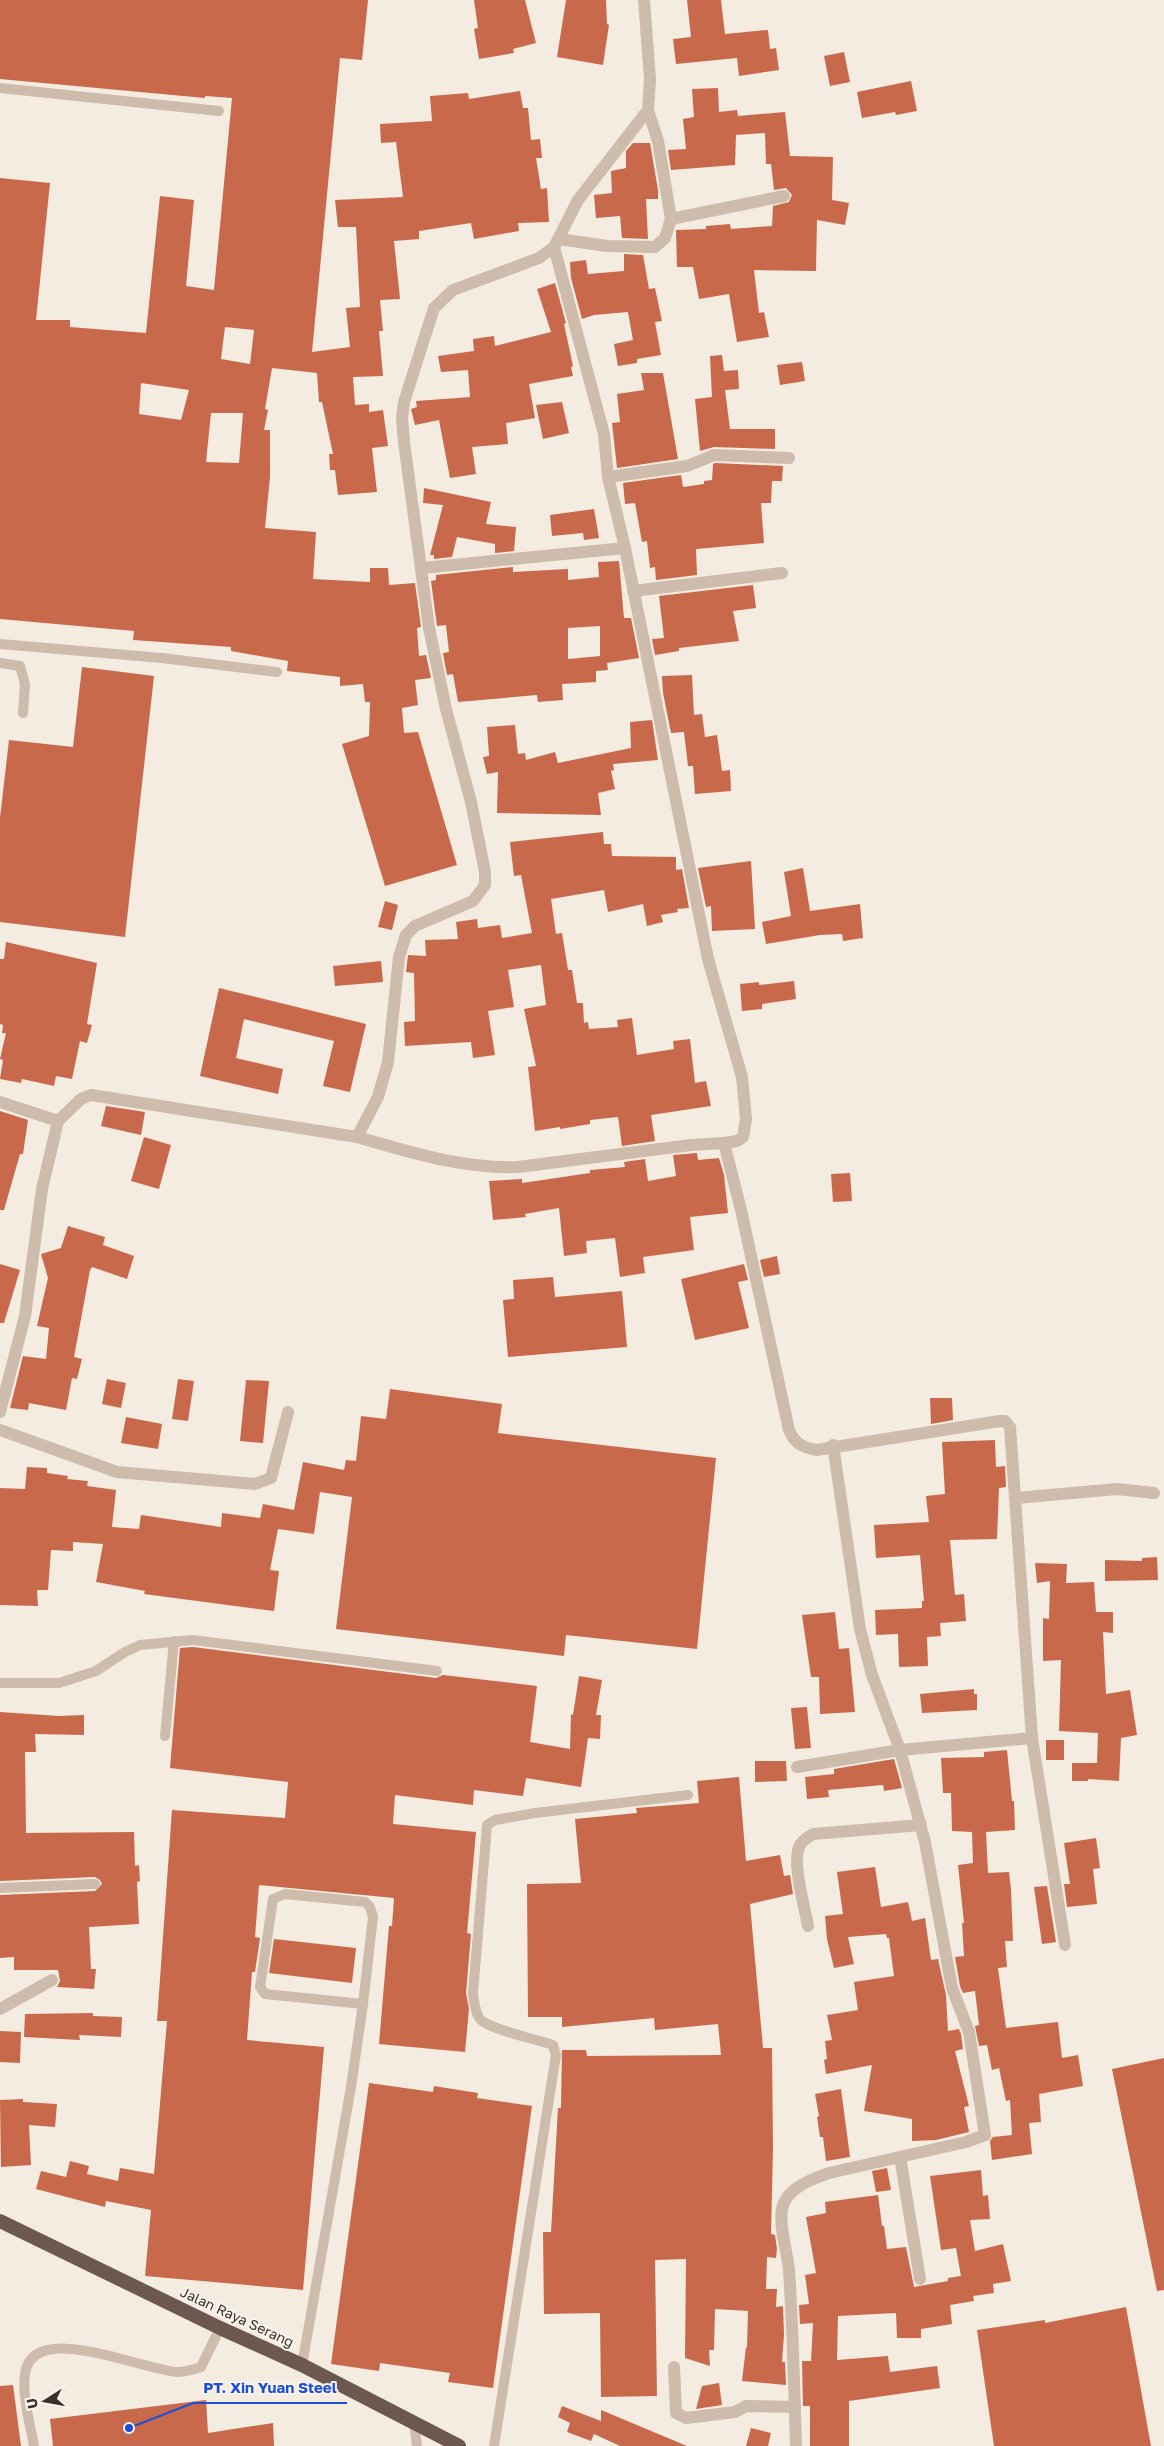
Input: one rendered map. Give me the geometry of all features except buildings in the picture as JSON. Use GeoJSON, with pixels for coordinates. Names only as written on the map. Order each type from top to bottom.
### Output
{"type":"FeatureCollection","features":[{"type":"Feature","properties":{"kind":"highway","name":"Jalan Raya Serang"},"geometry":{"type":"LineString","coordinates":[[0,2221],[220,2328],[302,2365],[414,2421],[459,2446]]}},
{"type":"Feature","properties":{"kind":"street"},"geometry":{"type":"LineString","coordinates":[[557,243],[655,247],[665,238],[671,219],[658,140],[648,110],[650,79],[644,0]]}},
{"type":"Feature","properties":{"kind":"street"},"geometry":{"type":"LineString","coordinates":[[357,1138],[378,1098],[388,1062],[399,957],[406,935],[415,926],[473,901],[484,884],[485,872],[471,802],[446,709],[431,638],[402,418],[404,402],[434,308],[453,290],[539,258],[557,243],[578,200],[648,110]]}},
{"type":"Feature","properties":{"kind":"street"},"geometry":{"type":"LineString","coordinates":[[671,219],[784,196]]}},
{"type":"Feature","properties":{"kind":"street"},"geometry":{"type":"LineString","coordinates":[[0,1412],[25,1316],[42,1189],[58,1121],[81,1098],[91,1095],[357,1138],[455,1163],[497,1168],[518,1168],[681,1146],[724,1144],[737,1141],[743,1137],[746,1119],[742,1077],[708,958],[625,548],[608,477],[604,434],[557,243]]}},
{"type":"Feature","properties":{"kind":"street"},"geometry":{"type":"LineString","coordinates":[[608,477],[687,466],[714,455],[789,458]]}},
{"type":"Feature","properties":{"kind":"street"},"geometry":{"type":"LineString","coordinates":[[422,568],[625,548]]}},
{"type":"Feature","properties":{"kind":"street"},"geometry":{"type":"LineString","coordinates":[[633,591],[782,573]]}},
{"type":"Feature","properties":{"kind":"street"},"geometry":{"type":"LineString","coordinates":[[0,1102],[58,1121]]}},
{"type":"Feature","properties":{"kind":"street"},"geometry":{"type":"LineString","coordinates":[[724,1144],[741,1210],[789,1430],[795,1442],[806,1448],[816,1450],[833,1445],[1005,1421],[1010,1427],[1032,1738],[1065,1945]]}},
{"type":"Feature","properties":{"kind":"street"},"geometry":{"type":"LineString","coordinates":[[0,1430],[117,1472],[255,1484],[271,1478],[288,1412]]}},
{"type":"Feature","properties":{"kind":"street"},"geometry":{"type":"LineString","coordinates":[[796,2446],[788,2269],[782,2208],[797,2188],[810,2179],[966,2142],[985,2135],[969,2032],[952,1988],[921,1825],[900,1750],[872,1675],[860,1629],[833,1445]]}},
{"type":"Feature","properties":{"kind":"street"},"geometry":{"type":"LineString","coordinates":[[1016,1498],[1117,1489],[1154,1493]]}},
{"type":"Feature","properties":{"kind":"street"},"geometry":{"type":"LineString","coordinates":[[797,1767],[900,1750],[1032,1738]]}},
{"type":"Feature","properties":{"kind":"street"},"geometry":{"type":"LineString","coordinates":[[808,1926],[797,1861],[799,1847],[806,1838],[813,1834],[921,1825]]}},
{"type":"Feature","properties":{"kind":"street"},"geometry":{"type":"LineString","coordinates":[[0,2009],[52,1980]]}},
{"type":"Feature","properties":{"kind":"street"},"geometry":{"type":"LineString","coordinates":[[900,2157],[920,2279]]}},
{"type":"Feature","properties":{"kind":"street"},"geometry":{"type":"LineString","coordinates":[[674,2367],[676,2413],[680,2417],[730,2413],[746,2406],[795,2407]]}},
{"type":"Feature","properties":{"kind":"lane"},"geometry":{"type":"LineString","coordinates":[[0,88],[219,111]]}},
{"type":"Feature","properties":{"kind":"lane"},"geometry":{"type":"LineString","coordinates":[[0,644],[162,658],[277,672]]}},
{"type":"Feature","properties":{"kind":"lane"},"geometry":{"type":"LineString","coordinates":[[0,663],[20,666],[25,684],[23,713]]}},
{"type":"Feature","properties":{"kind":"lane"},"geometry":{"type":"LineString","coordinates":[[0,1683],[59,1683],[96,1671],[140,1644],[194,1640],[437,1671]]}},
{"type":"Feature","properties":{"kind":"lane"},"geometry":{"type":"LineString","coordinates":[[165,1736],[174,1642]]}},
{"type":"Feature","properties":{"kind":"lane"},"geometry":{"type":"LineString","coordinates":[[494,2446],[556,2055],[553,2044],[492,2026],[480,2019],[475,2006],[473,1993],[487,1825],[495,1820],[509,1817],[688,1795]]}},
{"type":"Feature","properties":{"kind":"lane"},"geometry":{"type":"LineString","coordinates":[[0,1888],[96,1884]]}},
{"type":"Feature","properties":{"kind":"lane"},"geometry":{"type":"LineString","coordinates":[[302,2365],[349,2096],[363,2004],[373,1917],[370,1907],[365,1902],[285,1894],[273,1899],[260,1986],[261,1991],[265,1994],[363,2004]]}},
{"type":"Feature","properties":{"kind":"lane"},"geometry":{"type":"LineString","coordinates":[[34,2446],[24,2391],[25,2373],[28,2363],[39,2353],[59,2348],[91,2350],[148,2366],[179,2372],[201,2367],[220,2328]]}},
{"type":"Feature","properties":{"kind":"lane"},"geometry":{"type":"LineString","coordinates":[[414,2421],[417,2446]]}},
{"type":"Feature","properties":{"kind":"place","name":"PT. Xin Yuan Steel"},"geometry":{"type":"Point","coordinates":[129,2428]}}]}
